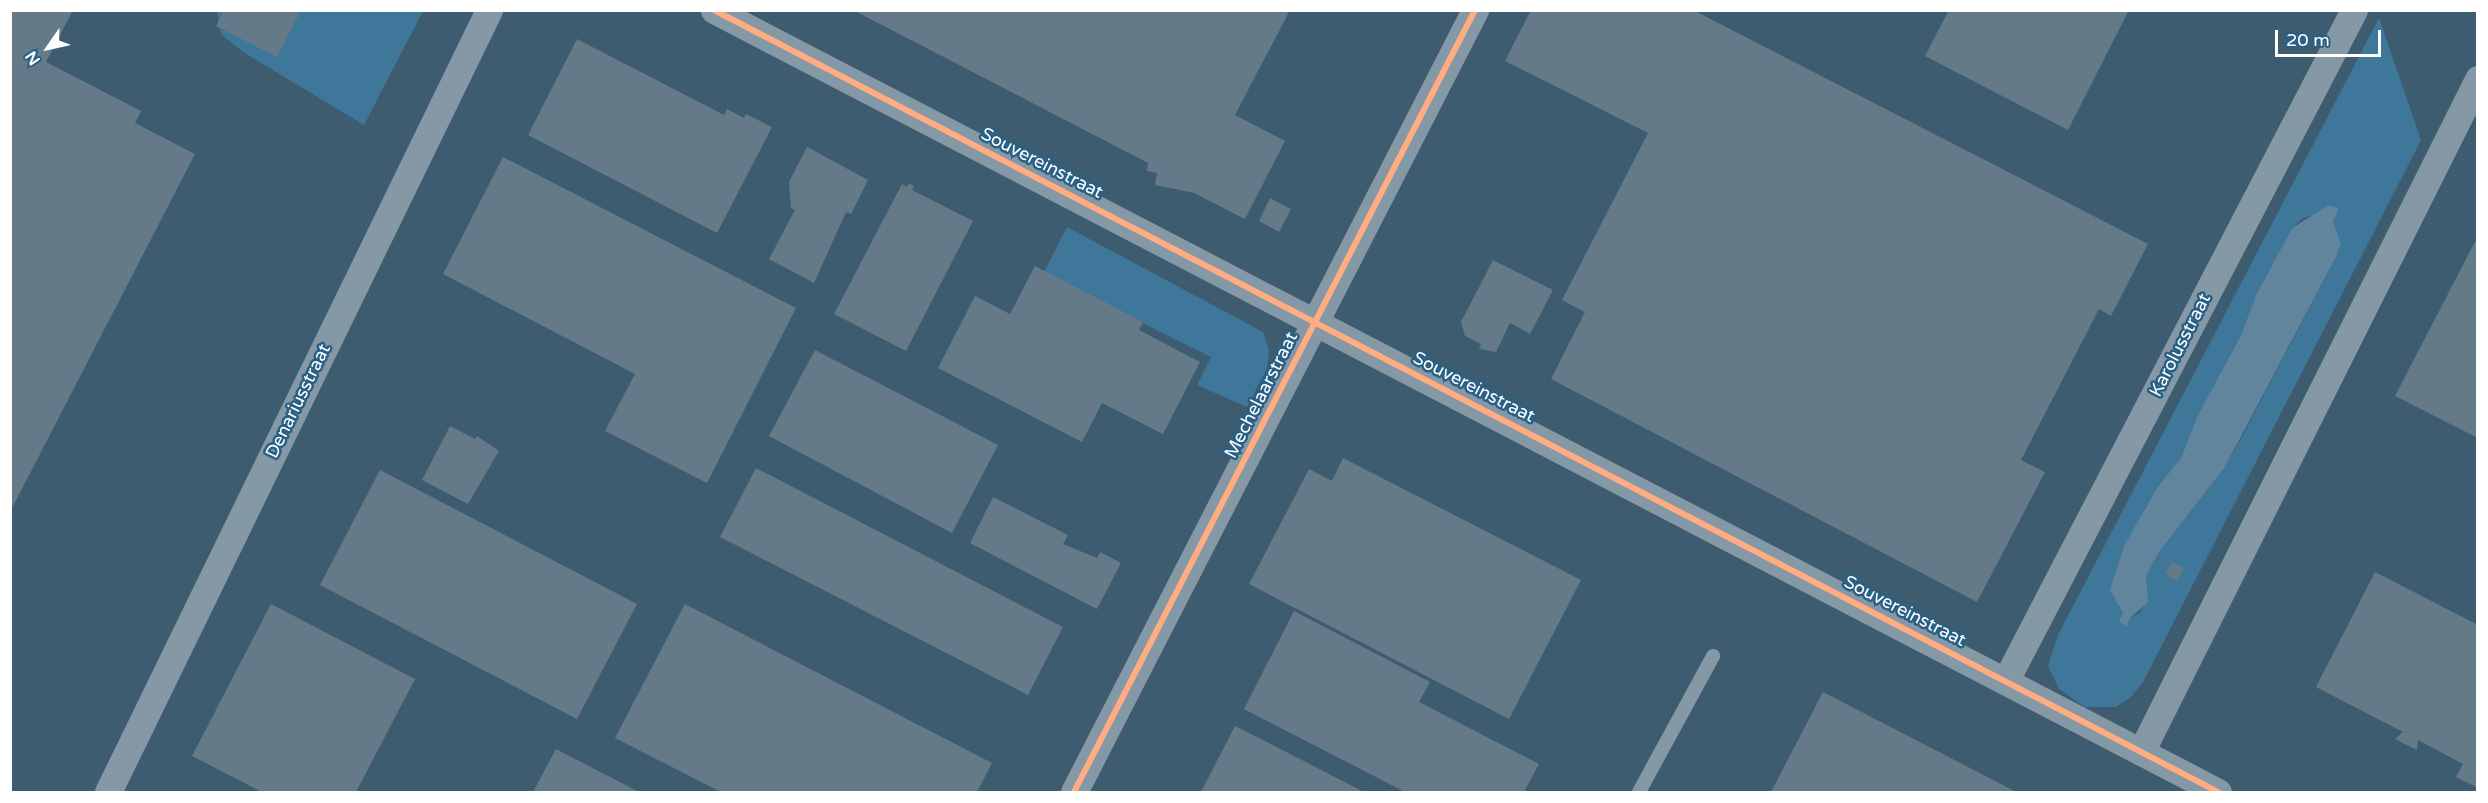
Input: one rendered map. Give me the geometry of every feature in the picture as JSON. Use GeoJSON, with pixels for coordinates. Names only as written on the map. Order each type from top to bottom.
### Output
{"type":"FeatureCollection","features":[{"type":"Feature","properties":{"kind":"street","name":"Denariusstraat"},"geometry":{"type":"LineString","coordinates":[[108,792],[489,10]]}},
{"type":"Feature","properties":{"kind":"street","name":"Souvereinstraat"},"geometry":{"type":"LineString","coordinates":[[714,10],[2218,792]]}},
{"type":"Feature","properties":{"kind":"street","name":"Mechelaarstraat"},"geometry":{"type":"LineString","coordinates":[[1074,792],[1475,10]]}},
{"type":"Feature","properties":{"kind":"street","name":"Karolusstraat"},"geometry":{"type":"LineString","coordinates":[[2006,680],[2354,10]]}},
{"type":"Feature","properties":{"kind":"street"},"geometry":{"type":"LineString","coordinates":[[2141,752],[2478,79]]}},
{"type":"Feature","properties":{"kind":"lane"},"geometry":{"type":"LineString","coordinates":[[1639,792],[1713,656]]}},
{"type":"Feature","properties":{"kind":"shaded area"},"geometry":{"type":"Polygon","coordinates":[[[217,10],[423,11],[364,125],[243,52],[221,34],[217,10]]]}},
{"type":"Feature","properties":{"kind":"shaded area"},"geometry":{"type":"Polygon","coordinates":[[[2379,18],[2421,140],[2143,682],[2131,697],[2116,707],[2085,707],[2059,689],[2048,666],[2058,635],[2379,18]],[[2338,209],[2303,218],[2292,228],[2256,295],[2241,335],[2198,415],[2181,458],[2145,508],[2119,607],[2129,619],[2141,612],[2146,577],[2159,552],[2225,467],[2336,257],[2341,244],[2333,221],[2338,209]]]}},
{"type":"Feature","properties":{"kind":"shaded area"},"geometry":{"type":"Polygon","coordinates":[[[2329,205],[2339,209],[2333,221],[2341,244],[2336,257],[2225,467],[2159,552],[2146,577],[2148,602],[2129,619],[2127,627],[2119,621],[2123,613],[2110,590],[2124,546],[2157,488],[2181,458],[2198,415],[2241,335],[2256,295],[2292,228],[2329,205]]]}},
{"type":"Feature","properties":{"kind":"shaded area"},"geometry":{"type":"Polygon","coordinates":[[[1067,227],[1263,332],[1269,350],[1267,368],[1247,407],[1197,385],[1211,357],[1043,274],[1067,227]]]}},
{"type":"Feature","properties":{"kind":"building"},"geometry":{"type":"Polygon","coordinates":[[[10,10],[73,10],[46,62],[141,111],[135,123],[195,154],[10,512],[10,10]]]}},
{"type":"Feature","properties":{"kind":"building"},"geometry":{"type":"Polygon","coordinates":[[[224,10],[301,10],[277,57],[216,26],[224,10]]]}},
{"type":"Feature","properties":{"kind":"building"},"geometry":{"type":"Polygon","coordinates":[[[853,10],[1290,10],[1235,115],[1285,141],[1245,219],[1194,193],[1155,185],[1157,173],[1147,171],[1148,163],[853,10]]]}},
{"type":"Feature","properties":{"kind":"building"},"geometry":{"type":"Polygon","coordinates":[[[1531,10],[1693,10],[2148,244],[2111,316],[2099,309],[2021,460],[2045,472],[1977,602],[1551,379],[1585,312],[1562,300],[1648,133],[1505,61],[1531,10]]]}},
{"type":"Feature","properties":{"kind":"building"},"geometry":{"type":"Polygon","coordinates":[[[1949,10],[2129,10],[2068,130],[1925,56],[1949,10]]]}},
{"type":"Feature","properties":{"kind":"building"},"geometry":{"type":"Polygon","coordinates":[[[577,39],[724,115],[727,109],[744,118],[746,114],[772,127],[717,233],[528,135],[577,39]]]}},
{"type":"Feature","properties":{"kind":"building"},"geometry":{"type":"Polygon","coordinates":[[[807,147],[868,180],[851,214],[846,212],[814,283],[769,259],[795,210],[791,208],[789,182],[807,147]]]}},
{"type":"Feature","properties":{"kind":"building"},"geometry":{"type":"Polygon","coordinates":[[[503,157],[796,308],[707,483],[605,431],[635,374],[443,274],[503,157]]]}},
{"type":"Feature","properties":{"kind":"building"},"geometry":{"type":"Polygon","coordinates":[[[909,183],[914,186],[912,190],[973,221],[906,351],[834,314],[902,184],[907,187],[909,183]]]}},
{"type":"Feature","properties":{"kind":"building"},"geometry":{"type":"Polygon","coordinates":[[[1270,198],[1291,209],[1279,232],[1259,221],[1270,198]]]}},
{"type":"Feature","properties":{"kind":"building"},"geometry":{"type":"Polygon","coordinates":[[[2478,236],[2478,438],[2395,396],[2478,236]]]}},
{"type":"Feature","properties":{"kind":"building"},"geometry":{"type":"Polygon","coordinates":[[[1493,260],[1553,290],[1530,334],[1510,323],[1496,352],[1479,349],[1481,344],[1465,336],[1461,322],[1493,260]]]}},
{"type":"Feature","properties":{"kind":"building"},"geometry":{"type":"Polygon","coordinates":[[[1035,266],[1143,322],[1139,330],[1200,362],[1163,434],[1102,403],[1082,442],[938,368],[975,296],[1010,314],[1035,266]]]}},
{"type":"Feature","properties":{"kind":"building"},"geometry":{"type":"Polygon","coordinates":[[[815,350],[998,445],[952,533],[769,436],[815,350]]]}},
{"type":"Feature","properties":{"kind":"building"},"geometry":{"type":"Polygon","coordinates":[[[450,426],[475,439],[477,436],[499,451],[468,504],[422,480],[450,426]]]}},
{"type":"Feature","properties":{"kind":"building"},"geometry":{"type":"Polygon","coordinates":[[[1343,458],[1581,580],[1509,719],[1249,584],[1309,469],[1332,481],[1343,458]]]}},
{"type":"Feature","properties":{"kind":"building"},"geometry":{"type":"Polygon","coordinates":[[[756,468],[1063,627],[1028,695],[720,537],[756,468]]]}},
{"type":"Feature","properties":{"kind":"building"},"geometry":{"type":"Polygon","coordinates":[[[380,470],[637,604],[577,719],[320,585],[380,470]]]}},
{"type":"Feature","properties":{"kind":"building"},"geometry":{"type":"Polygon","coordinates":[[[993,497],[1068,535],[1063,544],[1097,558],[1100,552],[1121,563],[1097,609],[970,543],[993,497]]]}},
{"type":"Feature","properties":{"kind":"building"},"geometry":{"type":"Polygon","coordinates":[[[2172,562],[2184,568],[2177,581],[2165,574],[2172,562]]]}},
{"type":"Feature","properties":{"kind":"building"},"geometry":{"type":"Polygon","coordinates":[[[2375,572],[2478,625],[2478,788],[2456,777],[2463,764],[2418,740],[2417,750],[2395,739],[2403,732],[2316,687],[2375,572]]]}},
{"type":"Feature","properties":{"kind":"building"},"geometry":{"type":"Polygon","coordinates":[[[271,604],[415,679],[356,792],[262,792],[192,756],[271,604]]]}},
{"type":"Feature","properties":{"kind":"building"},"geometry":{"type":"Polygon","coordinates":[[[685,604],[992,763],[977,792],[721,792],[615,738],[685,604]]]}},
{"type":"Feature","properties":{"kind":"building"},"geometry":{"type":"Polygon","coordinates":[[[1294,611],[1430,682],[1419,702],[1539,764],[1524,792],[1405,792],[1244,709],[1294,611]]]}},
{"type":"Feature","properties":{"kind":"building"},"geometry":{"type":"Polygon","coordinates":[[[1823,692],[1997,782],[2016,792],[1771,792],[1823,692]]]}},
{"type":"Feature","properties":{"kind":"building"},"geometry":{"type":"Polygon","coordinates":[[[1235,726],[1259,738],[1364,792],[1201,792],[1235,726]]]}},
{"type":"Feature","properties":{"kind":"building"},"geometry":{"type":"Polygon","coordinates":[[[556,749],[639,792],[533,792],[556,749]]]}},
{"type":"Feature","properties":{"kind":"cycle path"},"geometry":{"type":"LineString","coordinates":[[714,10],[2218,792]]}},
{"type":"Feature","properties":{"kind":"cycle path"},"geometry":{"type":"LineString","coordinates":[[1074,792],[1475,10]]}}]}
